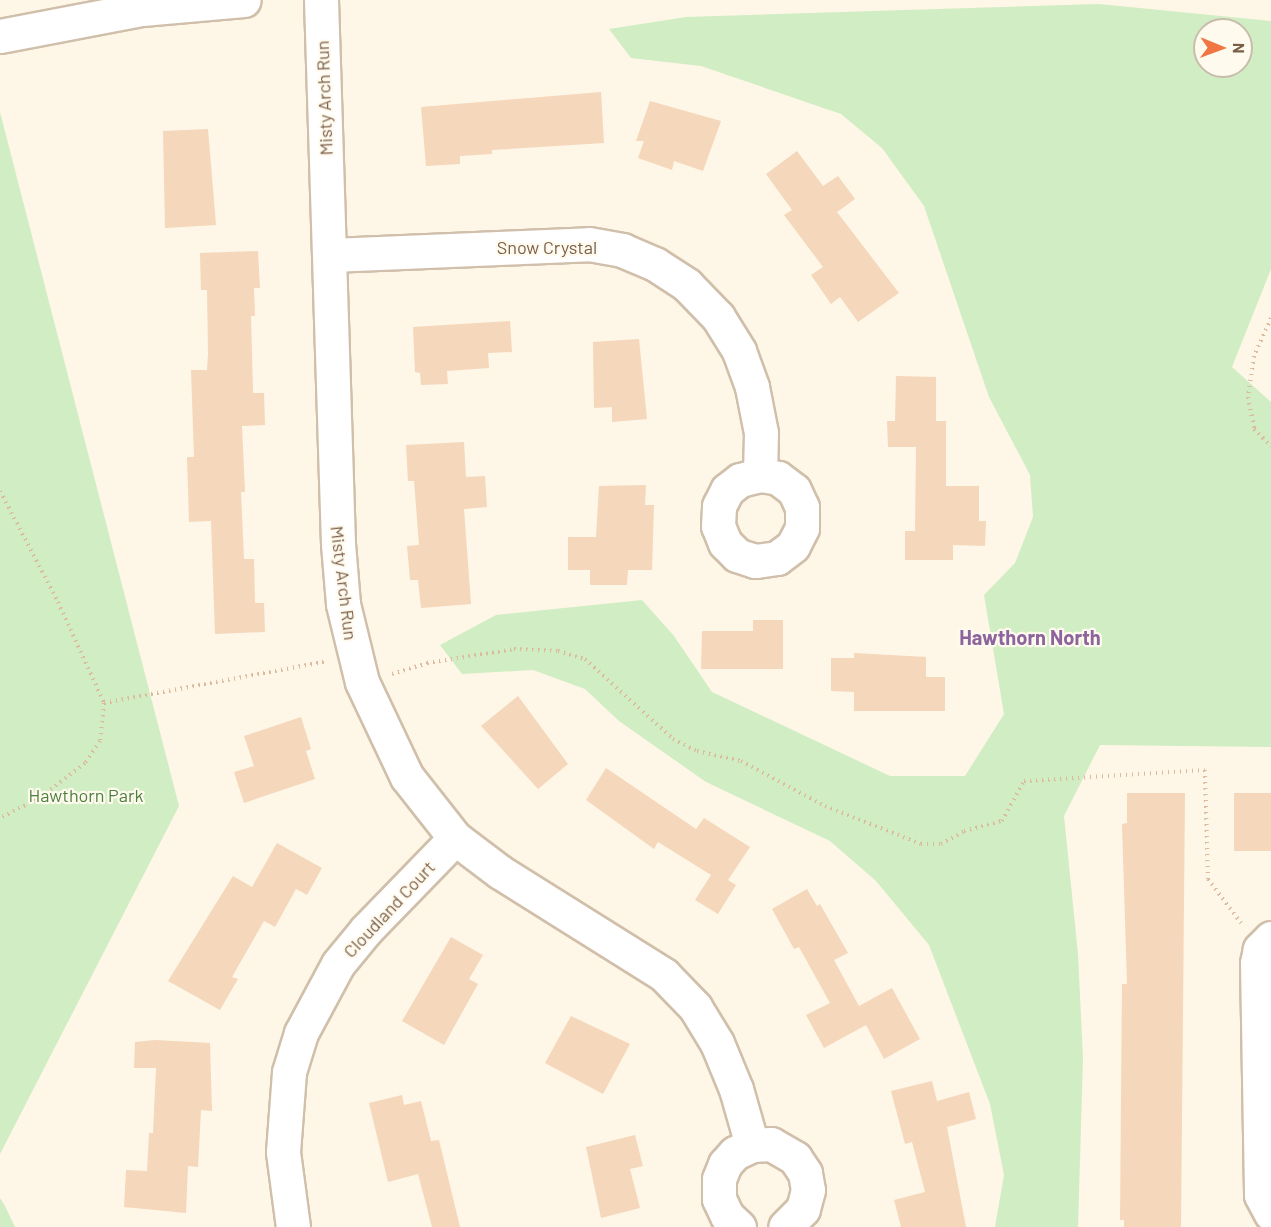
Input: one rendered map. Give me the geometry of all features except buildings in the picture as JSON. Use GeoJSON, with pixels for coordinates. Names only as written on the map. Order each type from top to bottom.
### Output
{"type":"FeatureCollection","features":[{"type":"Feature","properties":{"kind":"street"},"geometry":{"type":"LineString","coordinates":[[0,36],[142,9],[244,0]]}},
{"type":"Feature","properties":{"kind":"street","name":"Misty Arch Run"},"geometry":{"type":"LineString","coordinates":[[321,0],[331,255],[333,472],[344,604],[358,668],[407,777],[455,838],[500,872],[664,975],[694,1007],[717,1043],[736,1089],[752,1145]]}},
{"type":"Feature","properties":{"kind":"street","name":"Snow Crystal"},"geometry":{"type":"LineString","coordinates":[[331,255],[578,244],[622,250],[655,264],[687,285],[718,317],[739,351],[752,387],[760,433],[760,475]]}},
{"type":"Feature","properties":{"kind":"street","name":"Cloudland Court"},"geometry":{"type":"LineString","coordinates":[[294,1227],[283,1152],[289,1072],[301,1033],[338,964],[366,930],[455,838]]}},
{"type":"Feature","properties":{"kind":"street"},"geometry":{"type":"LineString","coordinates":[[1265,943],[1261,1195],[1271,1214]]}},
{"type":"Feature","properties":{"kind":"street"},"geometry":{"type":"LineString","coordinates":[[739,1227],[727,1216],[719,1199],[719,1179],[735,1153],[752,1145],[771,1144],[785,1149],[805,1173],[808,1190],[803,1209],[785,1227]]}},
{"type":"Feature","properties":{"kind":"path"},"geometry":{"type":"LineString","coordinates":[[1271,318],[1254,356],[1248,397],[1254,429],[1271,446]]}},
{"type":"Feature","properties":{"kind":"path"},"geometry":{"type":"LineString","coordinates":[[0,491],[40,565],[104,703],[100,741],[85,763],[41,796],[0,818]]}},
{"type":"Feature","properties":{"kind":"path"},"geometry":{"type":"LineString","coordinates":[[104,703],[325,662],[358,668],[428,663],[514,650],[558,651],[585,659],[681,743],[697,751],[741,761],[775,776],[825,806],[921,844],[941,844],[964,831],[1002,821],[1024,781],[1205,770],[1208,879],[1265,943]]}},
{"type":"Feature","properties":{"kind":"green space"},"geometry":{"type":"Polygon","coordinates":[[[1099,4],[1241,18],[1193,18],[1193,78],[1253,78],[1253,19],[1271,21],[1271,269],[1232,367],[1271,402],[1271,747],[1100,745],[1064,816],[1078,954],[1083,1058],[1078,1227],[995,1227],[1004,1175],[990,1104],[929,945],[876,881],[830,841],[706,782],[619,721],[585,689],[533,670],[462,674],[440,645],[496,615],[642,600],[674,636],[712,692],[890,776],[965,776],[1004,714],[984,595],[1015,563],[1033,517],[1030,475],[989,397],[924,206],[882,148],[841,114],[701,66],[631,58],[609,29],[686,17],[1099,4]]]}},
{"type":"Feature","properties":{"kind":"green space","name":"Hawthorn Park"},"geometry":{"type":"Polygon","coordinates":[[[0,112],[179,806],[0,1154],[0,112]]]}},
{"type":"Feature","properties":{"kind":"green space"},"geometry":{"type":"Polygon","coordinates":[[[0,1198],[5,1206],[15,1227],[0,1227],[0,1198]]]}},
{"type":"Feature","properties":{"kind":"district","name":"Hawthorn North"},"geometry":{"type":"Point","coordinates":[1030,637]}}]}
